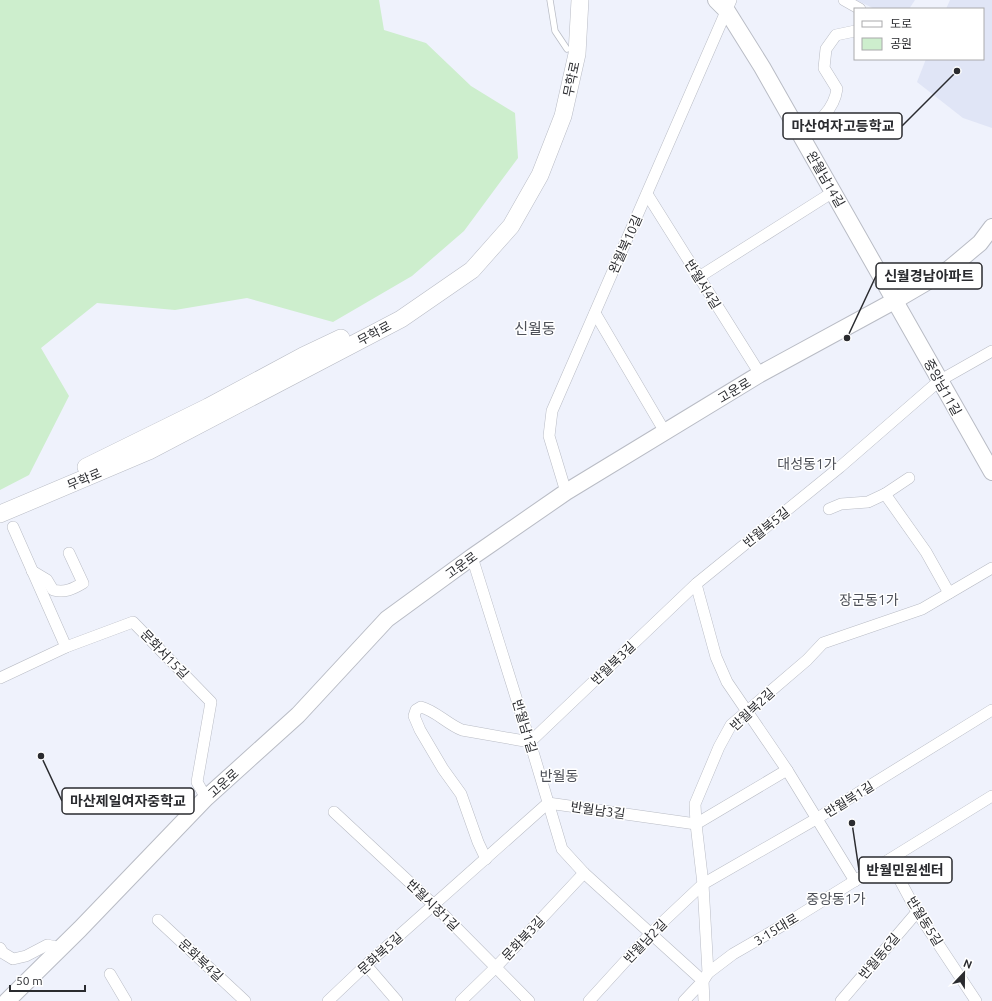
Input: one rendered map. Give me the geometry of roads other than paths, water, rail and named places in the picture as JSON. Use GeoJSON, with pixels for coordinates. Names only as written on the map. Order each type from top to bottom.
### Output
{"type":"FeatureCollection","features":[{"type":"Feature","properties":{"kind":"main road","name":"무학로"},"geometry":{"type":"LineString","coordinates":[[0,506],[82,469],[208,407],[303,356],[372,324],[407,305],[434,287],[462,265],[486,240],[507,212],[533,165],[546,132],[561,77],[570,27],[571,0]]}},
{"type":"Feature","properties":{"kind":"main road","name":"무학로"},"geometry":{"type":"LineString","coordinates":[[0,514],[149,451],[401,319],[472,270],[511,226],[540,175],[564,110],[577,54],[580,0]]}},
{"type":"Feature","properties":{"kind":"main road","name":"완월남14길"},"geometry":{"type":"LineString","coordinates":[[725,4],[896,300]]}},
{"type":"Feature","properties":{"kind":"main road","name":"고운로"},"geometry":{"type":"LineString","coordinates":[[7,1001],[61,948],[206,798],[298,715],[387,619],[472,557],[566,492],[760,374],[896,300],[949,269],[980,243],[992,227]]}},
{"type":"Feature","properties":{"kind":"main road","name":"중앙남11길"},"geometry":{"type":"LineString","coordinates":[[896,300],[939,381],[992,472]]}},
{"type":"Feature","properties":{"kind":"street"},"geometry":{"type":"LineString","coordinates":[[844,0],[858,8]]}},
{"type":"Feature","properties":{"kind":"street","name":"완월북10길"},"geometry":{"type":"LineString","coordinates":[[566,492],[549,436],[552,411],[647,194],[725,4]]}},
{"type":"Feature","properties":{"kind":"street"},"geometry":{"type":"LineString","coordinates":[[801,134],[814,125],[829,110],[836,97],[837,89],[824,68],[826,50],[836,35],[854,31]]}},
{"type":"Feature","properties":{"kind":"street"},"geometry":{"type":"LineString","coordinates":[[699,277],[833,192]]}},
{"type":"Feature","properties":{"kind":"street","name":"반월서4길"},"geometry":{"type":"LineString","coordinates":[[647,194],[760,374]]}},
{"type":"Feature","properties":{"kind":"street"},"geometry":{"type":"LineString","coordinates":[[595,313],[665,432]]}},
{"type":"Feature","properties":{"kind":"street","name":"반월북5길"},"geometry":{"type":"LineString","coordinates":[[696,584],[840,466],[939,381],[992,351]]}},
{"type":"Feature","properties":{"kind":"street"},"geometry":{"type":"LineString","coordinates":[[829,509],[841,504],[868,502],[909,478]]}},
{"type":"Feature","properties":{"kind":"street"},"geometry":{"type":"LineString","coordinates":[[884,494],[926,552],[949,593]]}},
{"type":"Feature","properties":{"kind":"street"},"geometry":{"type":"LineString","coordinates":[[13,527],[66,647]]}},
{"type":"Feature","properties":{"kind":"street"},"geometry":{"type":"LineString","coordinates":[[32,570],[47,580],[53,590],[66,592],[75,588],[83,583],[69,553]]}},
{"type":"Feature","properties":{"kind":"street","name":"반월남1길"},"geometry":{"type":"LineString","coordinates":[[472,557],[562,849],[584,873],[651,933],[706,977]]}},
{"type":"Feature","properties":{"kind":"street","name":"반월북2길"},"geometry":{"type":"LineString","coordinates":[[706,977],[703,884],[695,804],[719,747],[731,725],[807,660],[823,643],[922,609],[992,568]]}},
{"type":"Feature","properties":{"kind":"street"},"geometry":{"type":"LineString","coordinates":[[696,584],[716,657],[727,682],[787,770],[855,881]]}},
{"type":"Feature","properties":{"kind":"street","name":"반월북3길"},"geometry":{"type":"LineString","coordinates":[[530,742],[696,584]]}},
{"type":"Feature","properties":{"kind":"street","name":"문화서15길"},"geometry":{"type":"LineString","coordinates":[[0,678],[66,647],[133,622],[211,702],[197,782],[206,798]]}},
{"type":"Feature","properties":{"kind":"street"},"geometry":{"type":"LineString","coordinates":[[486,859],[478,842],[461,794],[443,769],[420,730],[414,716],[416,710],[421,707],[429,709],[454,727],[462,730],[530,742]]}},
{"type":"Feature","properties":{"kind":"street","name":"반월북1길"},"geometry":{"type":"LineString","coordinates":[[703,884],[816,819],[992,710]]}},
{"type":"Feature","properties":{"kind":"street"},"geometry":{"type":"LineString","coordinates":[[696,824],[787,770]]}},
{"type":"Feature","properties":{"kind":"street","name":"3·15대로"},"geometry":{"type":"LineString","coordinates":[[684,1001],[706,977],[733,954],[855,881],[992,796]]}},
{"type":"Feature","properties":{"kind":"street"},"geometry":{"type":"LineString","coordinates":[[434,905],[548,803]]}},
{"type":"Feature","properties":{"kind":"street","name":"반월남3길"},"geometry":{"type":"LineString","coordinates":[[548,803],[696,824]]}},
{"type":"Feature","properties":{"kind":"street","name":"반월시장1길"},"geometry":{"type":"LineString","coordinates":[[334,812],[434,905],[529,1001]]}},
{"type":"Feature","properties":{"kind":"street","name":"반월동5길"},"geometry":{"type":"LineString","coordinates":[[889,860],[917,912],[976,1001]]}},
{"type":"Feature","properties":{"kind":"street","name":"문화북3길"},"geometry":{"type":"LineString","coordinates":[[461,1001],[496,967],[584,873]]}},
{"type":"Feature","properties":{"kind":"street","name":"반월남2길"},"geometry":{"type":"LineString","coordinates":[[589,1001],[651,933],[703,884]]}},
{"type":"Feature","properties":{"kind":"street","name":"문화북5길"},"geometry":{"type":"LineString","coordinates":[[328,1001],[434,905]]}},
{"type":"Feature","properties":{"kind":"street","name":"반월동6길"},"geometry":{"type":"LineString","coordinates":[[841,1001],[917,912]]}},
{"type":"Feature","properties":{"kind":"street","name":"문화북4길"},"geometry":{"type":"LineString","coordinates":[[158,920],[245,1001]]}},
{"type":"Feature","properties":{"kind":"street"},"geometry":{"type":"LineString","coordinates":[[0,948],[2,953],[13,959],[26,956],[47,945],[61,948]]}},
{"type":"Feature","properties":{"kind":"street"},"geometry":{"type":"LineString","coordinates":[[366,965],[397,1001]]}},
{"type":"Feature","properties":{"kind":"street"},"geometry":{"type":"LineString","coordinates":[[110,974],[126,1001]]}},
{"type":"Feature","properties":{"kind":"street"},"geometry":{"type":"LineString","coordinates":[[704,1001],[706,977]]}},
{"type":"Feature","properties":{"kind":"lane"},"geometry":{"type":"LineString","coordinates":[[550,0],[555,31],[567,49]]}},
{"type":"Feature","properties":{"kind":"place","name":"마산여자고등학교"},"geometry":{"type":"Point","coordinates":[957,71]}},
{"type":"Feature","properties":{"kind":"place","name":"신월경남아파트"},"geometry":{"type":"Point","coordinates":[847,338]}},
{"type":"Feature","properties":{"kind":"place","name":"마산제일여자중학교"},"geometry":{"type":"Point","coordinates":[41,756]}},
{"type":"Feature","properties":{"kind":"place","name":"반월민원센터"},"geometry":{"type":"Point","coordinates":[852,823]}},
{"type":"Feature","properties":{"kind":"district","name":"신월동"},"geometry":{"type":"Point","coordinates":[535,329]}},
{"type":"Feature","properties":{"kind":"district","name":"대성동1가"},"geometry":{"type":"Point","coordinates":[807,464]}},
{"type":"Feature","properties":{"kind":"district","name":"장군동1가"},"geometry":{"type":"Point","coordinates":[869,600]}},
{"type":"Feature","properties":{"kind":"district","name":"반월동"},"geometry":{"type":"Point","coordinates":[559,776]}},
{"type":"Feature","properties":{"kind":"district","name":"중앙동1가"},"geometry":{"type":"Point","coordinates":[836,899]}}]}
